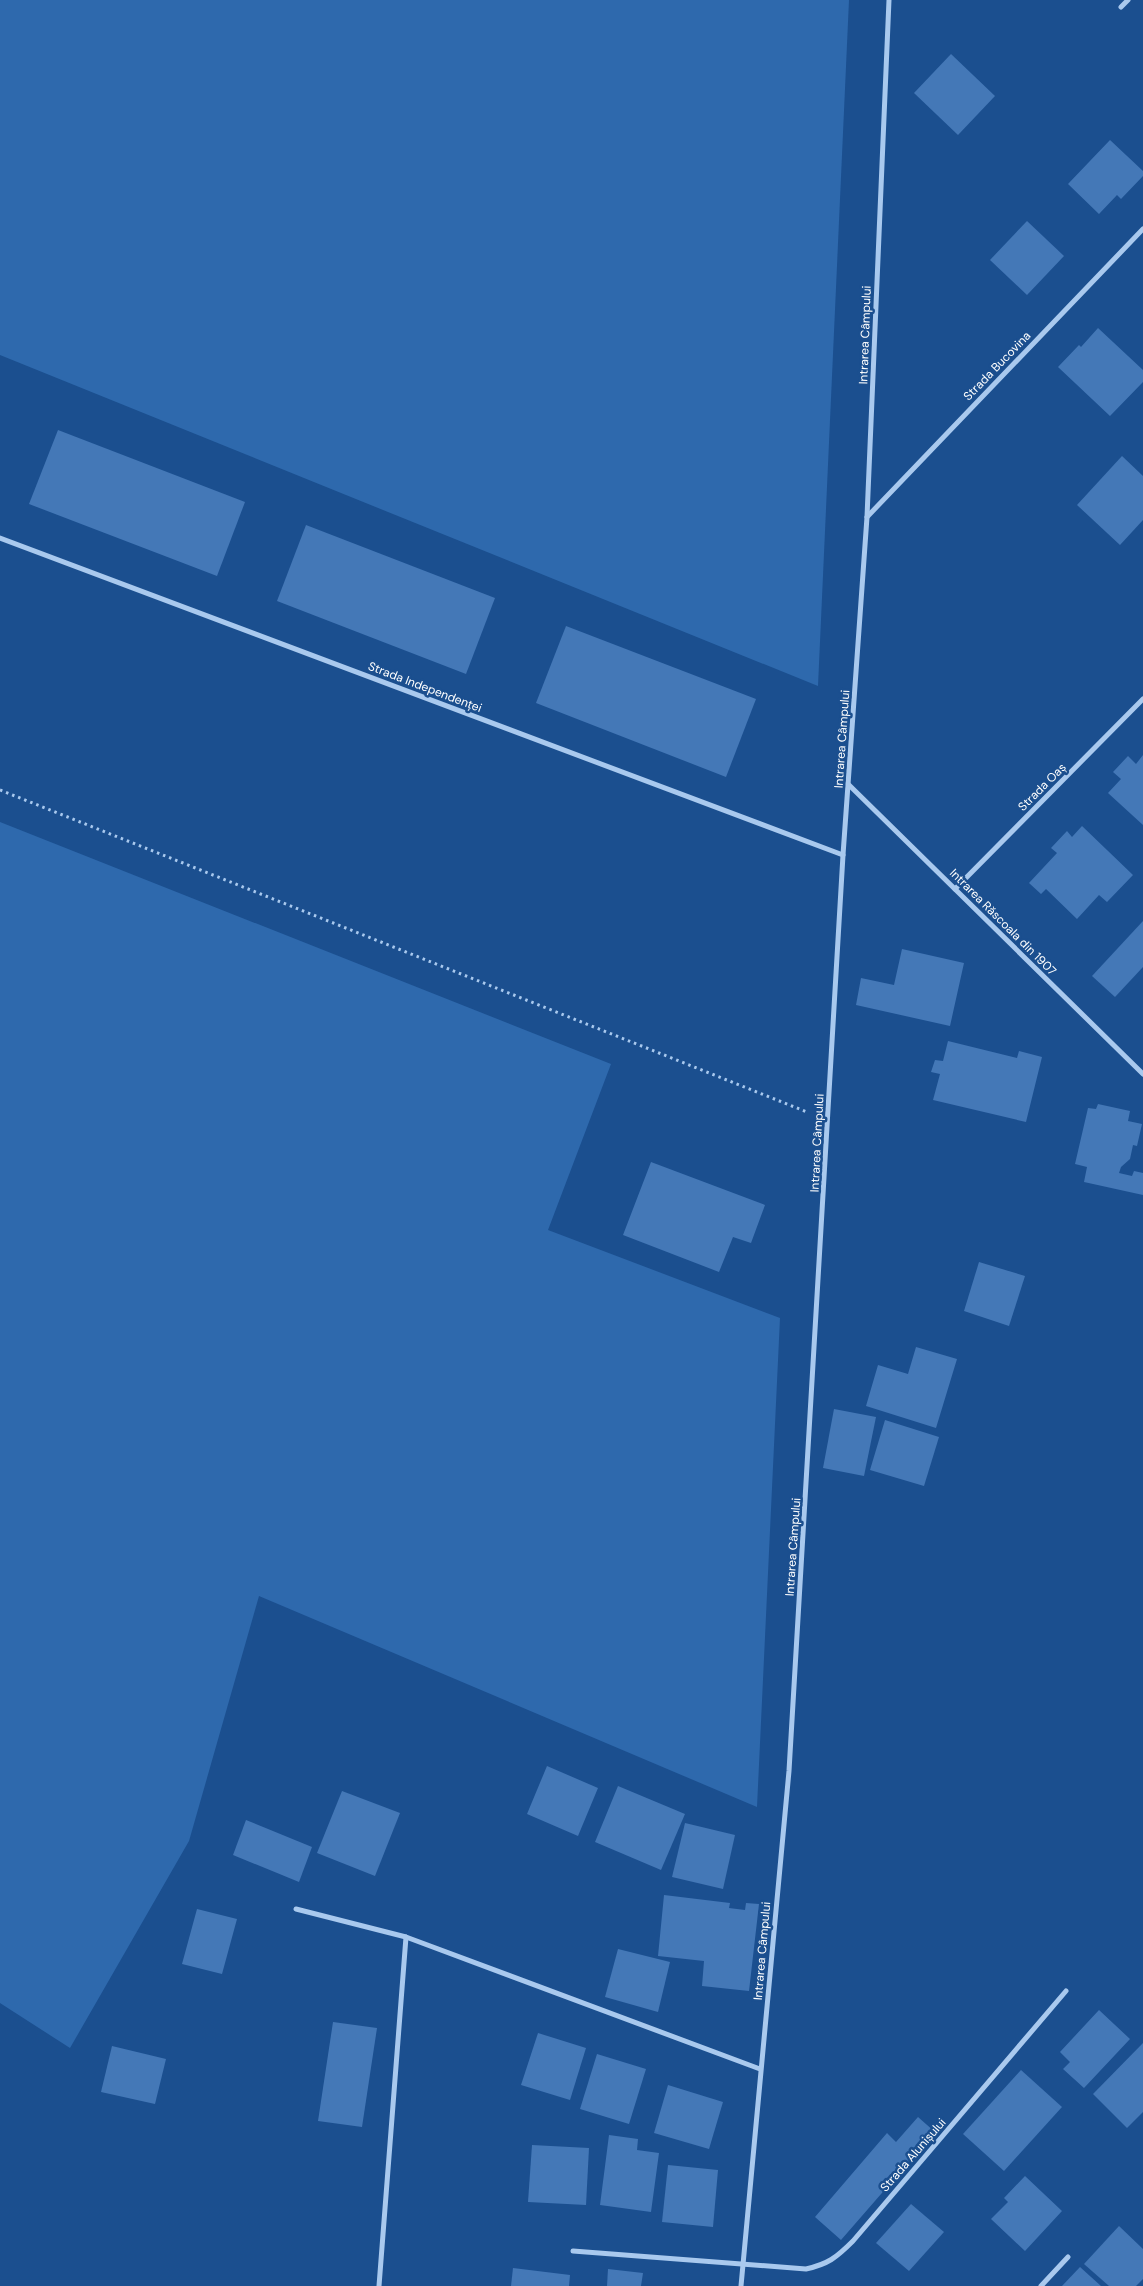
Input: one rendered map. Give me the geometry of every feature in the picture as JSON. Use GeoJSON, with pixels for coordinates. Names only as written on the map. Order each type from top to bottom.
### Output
{"type":"FeatureCollection","features":[{"type":"Feature","properties":{"kind":"street","name":"Intrarea Câmpului"},"geometry":{"type":"LineString","coordinates":[[742,2286],[760,2069],[789,1771],[848,784],[867,517],[889,0]]}},
{"type":"Feature","properties":{"kind":"street"},"geometry":{"type":"LineString","coordinates":[[1121,7],[1128,0]]}},
{"type":"Feature","properties":{"kind":"street","name":"Strada Bucovina"},"geometry":{"type":"LineString","coordinates":[[867,517],[1143,229]]}},
{"type":"Feature","properties":{"kind":"street","name":"Strada Independenței"},"geometry":{"type":"LineString","coordinates":[[0,538],[844,855]]}},
{"type":"Feature","properties":{"kind":"street","name":"Strada Oaș"},"geometry":{"type":"LineString","coordinates":[[955,889],[1143,699]]}},
{"type":"Feature","properties":{"kind":"street","name":"Intrarea Răscoala din 1907"},"geometry":{"type":"LineString","coordinates":[[848,784],[1143,1074]]}},
{"type":"Feature","properties":{"kind":"street"},"geometry":{"type":"LineString","coordinates":[[296,1909],[406,1937],[760,2069]]}},
{"type":"Feature","properties":{"kind":"street"},"geometry":{"type":"LineString","coordinates":[[379,2286],[406,1937]]}},
{"type":"Feature","properties":{"kind":"street","name":"Strada Alunișului"},"geometry":{"type":"LineString","coordinates":[[573,2251],[743,2266],[806,2269],[826,2264],[838,2256],[1066,1991]]}},
{"type":"Feature","properties":{"kind":"street"},"geometry":{"type":"LineString","coordinates":[[1041,2286],[1068,2257]]}},
{"type":"Feature","properties":{"kind":"path"},"geometry":{"type":"LineString","coordinates":[[0,790],[829,1120]]}},
{"type":"Feature","properties":{"kind":"shaded area"},"geometry":{"type":"Polygon","coordinates":[[[0,0],[849,0],[818,686],[0,355],[0,0]]]}},
{"type":"Feature","properties":{"kind":"shaded area"},"geometry":{"type":"Polygon","coordinates":[[[0,822],[611,1064],[548,1230],[780,1318],[757,1807],[259,1596],[189,1841],[70,2048],[0,2003],[0,822]]]}},
{"type":"Feature","properties":{"kind":"building"},"geometry":{"type":"Polygon","coordinates":[[[951,54],[995,96],[958,135],[914,93],[951,54]]]}},
{"type":"Feature","properties":{"kind":"building"},"geometry":{"type":"Polygon","coordinates":[[[1110,140],[1143,171],[1143,176],[1121,199],[1117,195],[1099,214],[1068,184],[1110,140]]]}},
{"type":"Feature","properties":{"kind":"building"},"geometry":{"type":"Polygon","coordinates":[[[1027,221],[1064,256],[1027,295],[990,260],[1027,221]]]}},
{"type":"Feature","properties":{"kind":"building"},"geometry":{"type":"Polygon","coordinates":[[[1098,328],[1143,370],[1143,382],[1110,416],[1058,367],[1079,345],[1081,347],[1098,328]]]}},
{"type":"Feature","properties":{"kind":"building"},"geometry":{"type":"Polygon","coordinates":[[[58,430],[245,502],[217,576],[29,504],[58,430]]]}},
{"type":"Feature","properties":{"kind":"building"},"geometry":{"type":"Polygon","coordinates":[[[1122,456],[1143,476],[1143,520],[1120,545],[1077,505],[1122,456]]]}},
{"type":"Feature","properties":{"kind":"building"},"geometry":{"type":"Polygon","coordinates":[[[306,525],[495,598],[466,674],[277,601],[306,525]]]}},
{"type":"Feature","properties":{"kind":"building"},"geometry":{"type":"Polygon","coordinates":[[[566,626],[756,699],[726,777],[536,703],[566,626]]]}},
{"type":"Feature","properties":{"kind":"building"},"geometry":{"type":"Polygon","coordinates":[[[1143,755],[1143,825],[1108,793],[1121,779],[1113,772],[1128,756],[1136,764],[1143,755]]]}},
{"type":"Feature","properties":{"kind":"building"},"geometry":{"type":"Polygon","coordinates":[[[1082,826],[1133,875],[1107,902],[1099,895],[1077,919],[1046,889],[1041,894],[1029,883],[1057,853],[1051,848],[1067,831],[1072,837],[1082,826]]]}},
{"type":"Feature","properties":{"kind":"building"},"geometry":{"type":"Polygon","coordinates":[[[1143,921],[1143,967],[1115,997],[1092,976],[1143,921]]]}},
{"type":"Feature","properties":{"kind":"building"},"geometry":{"type":"Polygon","coordinates":[[[902,949],[964,963],[950,1026],[856,1005],[861,978],[894,985],[902,949]]]}},
{"type":"Feature","properties":{"kind":"building"},"geometry":{"type":"Polygon","coordinates":[[[948,1041],[1017,1058],[1019,1051],[1042,1057],[1026,1122],[933,1100],[940,1074],[931,1072],[935,1060],[943,1061],[948,1041]]]}},
{"type":"Feature","properties":{"kind":"building"},"geometry":{"type":"Polygon","coordinates":[[[1098,1104],[1130,1111],[1128,1121],[1142,1124],[1137,1146],[1133,1145],[1130,1159],[1121,1167],[1119,1173],[1132,1176],[1134,1171],[1143,1173],[1143,1195],[1084,1182],[1087,1167],[1075,1164],[1088,1108],[1096,1109],[1098,1104]]]}},
{"type":"Feature","properties":{"kind":"building"},"geometry":{"type":"Polygon","coordinates":[[[651,1162],[765,1205],[751,1243],[733,1237],[719,1272],[623,1235],[651,1162]]]}},
{"type":"Feature","properties":{"kind":"building"},"geometry":{"type":"Polygon","coordinates":[[[979,1262],[1025,1276],[1009,1326],[964,1311],[979,1262]]]}},
{"type":"Feature","properties":{"kind":"building"},"geometry":{"type":"Polygon","coordinates":[[[916,1347],[957,1359],[936,1428],[866,1406],[878,1365],[908,1374],[916,1347]]]}},
{"type":"Feature","properties":{"kind":"building"},"geometry":{"type":"Polygon","coordinates":[[[834,1409],[876,1417],[864,1476],[823,1468],[834,1409]]]}},
{"type":"Feature","properties":{"kind":"building"},"geometry":{"type":"Polygon","coordinates":[[[885,1420],[939,1437],[924,1486],[870,1470],[885,1420]]]}},
{"type":"Feature","properties":{"kind":"building"},"geometry":{"type":"Polygon","coordinates":[[[547,1766],[598,1788],[578,1836],[527,1814],[547,1766]]]}},
{"type":"Feature","properties":{"kind":"building"},"geometry":{"type":"Polygon","coordinates":[[[618,1786],[685,1814],[661,1870],[595,1842],[618,1786]]]}},
{"type":"Feature","properties":{"kind":"building"},"geometry":{"type":"Polygon","coordinates":[[[342,1791],[400,1813],[375,1876],[317,1853],[342,1791]]]}},
{"type":"Feature","properties":{"kind":"building"},"geometry":{"type":"Polygon","coordinates":[[[246,1820],[312,1847],[299,1882],[233,1855],[246,1820]]]}},
{"type":"Feature","properties":{"kind":"building"},"geometry":{"type":"Polygon","coordinates":[[[685,1823],[735,1835],[723,1889],[672,1877],[685,1823]]]}},
{"type":"Feature","properties":{"kind":"building"},"geometry":{"type":"Polygon","coordinates":[[[664,1895],[730,1903],[729,1908],[745,1910],[746,1903],[759,1904],[749,1991],[702,1986],[704,1961],[658,1956],[664,1895]]]}},
{"type":"Feature","properties":{"kind":"building"},"geometry":{"type":"Polygon","coordinates":[[[197,1909],[237,1919],[222,1974],[182,1964],[197,1909]]]}},
{"type":"Feature","properties":{"kind":"building"},"geometry":{"type":"Polygon","coordinates":[[[618,1949],[670,1962],[658,2012],[605,1997],[618,1949]]]}},
{"type":"Feature","properties":{"kind":"building"},"geometry":{"type":"Polygon","coordinates":[[[1099,2010],[1130,2039],[1084,2088],[1063,2069],[1070,2062],[1060,2052],[1099,2010]]]}},
{"type":"Feature","properties":{"kind":"building"},"geometry":{"type":"Polygon","coordinates":[[[333,2022],[377,2028],[362,2127],[318,2121],[333,2022]]]}},
{"type":"Feature","properties":{"kind":"building"},"geometry":{"type":"Polygon","coordinates":[[[538,2033],[586,2048],[570,2100],[521,2085],[538,2033]]]}},
{"type":"Feature","properties":{"kind":"building"},"geometry":{"type":"Polygon","coordinates":[[[1143,2043],[1143,2112],[1127,2128],[1093,2094],[1143,2043]]]}},
{"type":"Feature","properties":{"kind":"building"},"geometry":{"type":"Polygon","coordinates":[[[112,2046],[166,2059],[155,2104],[101,2092],[112,2046]]]}},
{"type":"Feature","properties":{"kind":"building"},"geometry":{"type":"Polygon","coordinates":[[[597,2054],[646,2069],[629,2124],[580,2109],[597,2054]]]}},
{"type":"Feature","properties":{"kind":"building"},"geometry":{"type":"Polygon","coordinates":[[[1021,2070],[1062,2107],[1004,2171],[963,2134],[1021,2070]]]}},
{"type":"Feature","properties":{"kind":"building"},"geometry":{"type":"Polygon","coordinates":[[[668,2085],[723,2102],[709,2149],[654,2133],[668,2085]]]}},
{"type":"Feature","properties":{"kind":"building"},"geometry":{"type":"Polygon","coordinates":[[[918,2117],[935,2132],[841,2240],[815,2217],[887,2133],[896,2142],[918,2117]]]}},
{"type":"Feature","properties":{"kind":"building"},"geometry":{"type":"Polygon","coordinates":[[[609,2135],[638,2139],[637,2150],[659,2153],[651,2212],[600,2205],[609,2135]]]}},
{"type":"Feature","properties":{"kind":"building"},"geometry":{"type":"Polygon","coordinates":[[[532,2145],[589,2148],[586,2205],[528,2202],[532,2145]]]}},
{"type":"Feature","properties":{"kind":"building"},"geometry":{"type":"Polygon","coordinates":[[[668,2165],[718,2170],[713,2227],[662,2222],[668,2165]]]}},
{"type":"Feature","properties":{"kind":"building"},"geometry":{"type":"Polygon","coordinates":[[[1025,2176],[1062,2211],[1025,2251],[991,2219],[1008,2202],[1004,2198],[1025,2176]]]}},
{"type":"Feature","properties":{"kind":"building"},"geometry":{"type":"Polygon","coordinates":[[[911,2204],[944,2232],[909,2271],[876,2243],[911,2204]]]}},
{"type":"Feature","properties":{"kind":"building"},"geometry":{"type":"Polygon","coordinates":[[[1119,2226],[1143,2249],[1143,2279],[1136,2286],[1109,2286],[1084,2264],[1119,2226]]]}},
{"type":"Feature","properties":{"kind":"building"},"geometry":{"type":"Polygon","coordinates":[[[1080,2267],[1101,2286],[1062,2286],[1080,2267]]]}},
{"type":"Feature","properties":{"kind":"building"},"geometry":{"type":"Polygon","coordinates":[[[513,2268],[570,2275],[569,2286],[511,2286],[513,2268]]]}},
{"type":"Feature","properties":{"kind":"building"},"geometry":{"type":"Polygon","coordinates":[[[608,2269],[643,2273],[641,2286],[607,2286],[608,2269]]]}}]}
